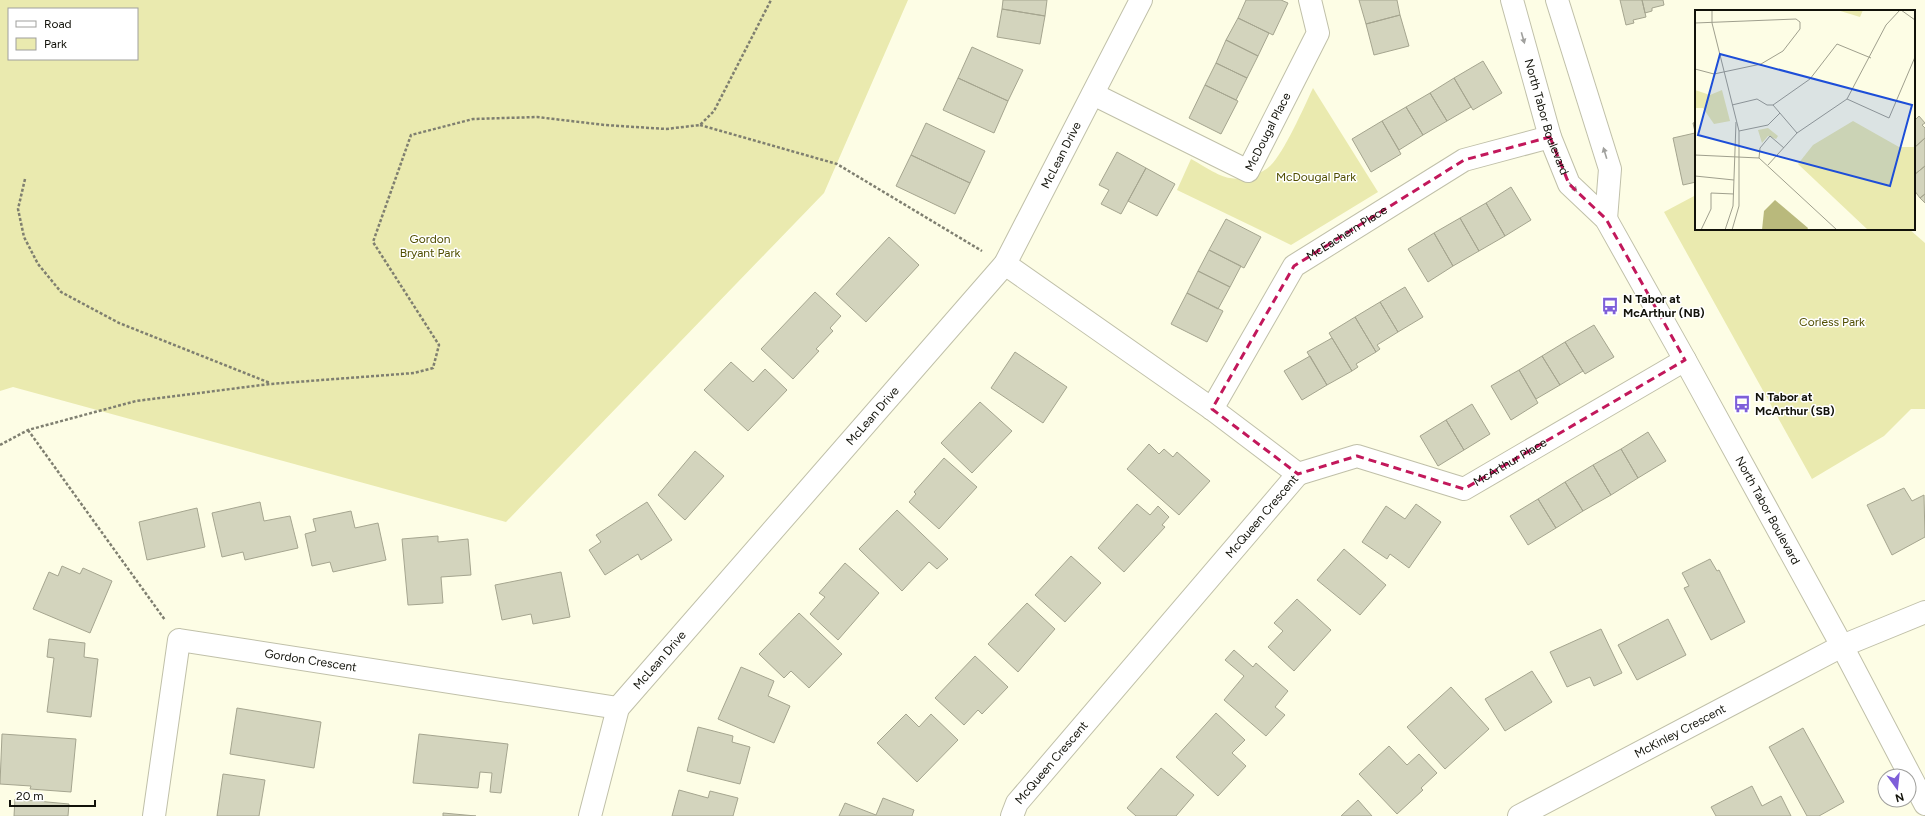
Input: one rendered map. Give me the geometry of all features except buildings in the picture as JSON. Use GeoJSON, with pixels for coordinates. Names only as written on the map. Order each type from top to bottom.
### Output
{"type":"FeatureCollection","features":[{"type":"Feature","properties":{"kind":"street","name":"McLean Drive"},"geometry":{"type":"LineString","coordinates":[[590,816],[618,708],[1005,264],[1141,0]]}},
{"type":"Feature","properties":{"kind":"street","name":"McDougal Place"},"geometry":{"type":"LineString","coordinates":[[1093,94],[1248,171],[1318,33],[1310,0]]}},
{"type":"Feature","properties":{"kind":"street","name":"North Tabor Boulevard"},"geometry":{"type":"LineString","coordinates":[[1512,0],[1550,137],[1569,184],[1606,220],[1685,360],[1842,646],[1925,804]]}},
{"type":"Feature","properties":{"kind":"street"},"geometry":{"type":"LineString","coordinates":[[1557,0],[1610,169],[1606,220]]}},
{"type":"Feature","properties":{"kind":"street","name":"McEachern Place"},"geometry":{"type":"LineString","coordinates":[[1212,409],[1294,266],[1464,160],[1550,137]]}},
{"type":"Feature","properties":{"kind":"street","name":"McQueen Crescent"},"geometry":{"type":"LineString","coordinates":[[1005,264],[1212,409],[1298,474],[1017,803],[1012,816]]}},
{"type":"Feature","properties":{"kind":"street","name":"McArthur Place"},"geometry":{"type":"LineString","coordinates":[[1298,474],[1357,456],[1464,489],[1685,360]]}},
{"type":"Feature","properties":{"kind":"street","name":"McKinley Crescent"},"geometry":{"type":"LineString","coordinates":[[1519,816],[1842,646],[1925,612]]}},
{"type":"Feature","properties":{"kind":"street"},"geometry":{"type":"LineString","coordinates":[[154,816],[179,640]]}},
{"type":"Feature","properties":{"kind":"street","name":"Gordon Crescent"},"geometry":{"type":"LineString","coordinates":[[179,640],[618,708]]}},
{"type":"Feature","properties":{"kind":"path"},"geometry":{"type":"LineString","coordinates":[[700,125],[714,111],[771,0]]}},
{"type":"Feature","properties":{"kind":"path"},"geometry":{"type":"LineString","coordinates":[[0,445],[28,430],[136,401],[270,384],[414,373],[433,368],[439,345],[373,242],[411,136],[473,119],[536,117],[605,125],[666,129],[700,125],[837,164],[1005,264]]}},
{"type":"Feature","properties":{"kind":"path"},"geometry":{"type":"LineString","coordinates":[[26,179],[18,209],[24,237],[38,264],[61,292],[119,323],[270,384]]}},
{"type":"Feature","properties":{"kind":"path"},"geometry":{"type":"LineString","coordinates":[[28,430],[179,640]]}},
{"type":"Feature","properties":{"kind":"highlighted area"},"geometry":{"type":"Polygon","coordinates":[[[1550,137],[1569,184],[1606,219],[1685,360],[1464,489],[1357,456],[1298,474],[1212,409],[1294,266],[1464,160],[1550,137]]]}},
{"type":"Feature","properties":{"kind":"green space","name":"Gordon Bryant Park"},"geometry":{"type":"Polygon","coordinates":[[[0,0],[908,0],[824,193],[506,522],[13,387],[0,391],[0,0]]]}},
{"type":"Feature","properties":{"kind":"green space","name":"McDougal Park"},"geometry":{"type":"Polygon","coordinates":[[[1313,88],[1378,192],[1291,245],[1177,190],[1191,159],[1221,175],[1235,179],[1256,175],[1270,166],[1287,141],[1313,88]]]}},
{"type":"Feature","properties":{"kind":"green space","name":"Corless Park"},"geometry":{"type":"Polygon","coordinates":[[[1695,196],[1695,230],[1910,230],[1925,243],[1925,409],[1911,409],[1884,436],[1812,479],[1664,212],[1695,196]]]}},
{"type":"Feature","properties":{"kind":"place","name":"N Tabor at McArthur (NB)"},"geometry":{"type":"Point","coordinates":[1610,306]}},
{"type":"Feature","properties":{"kind":"place","name":"N Tabor at McArthur (SB)"},"geometry":{"type":"Point","coordinates":[1742,404]}}]}
